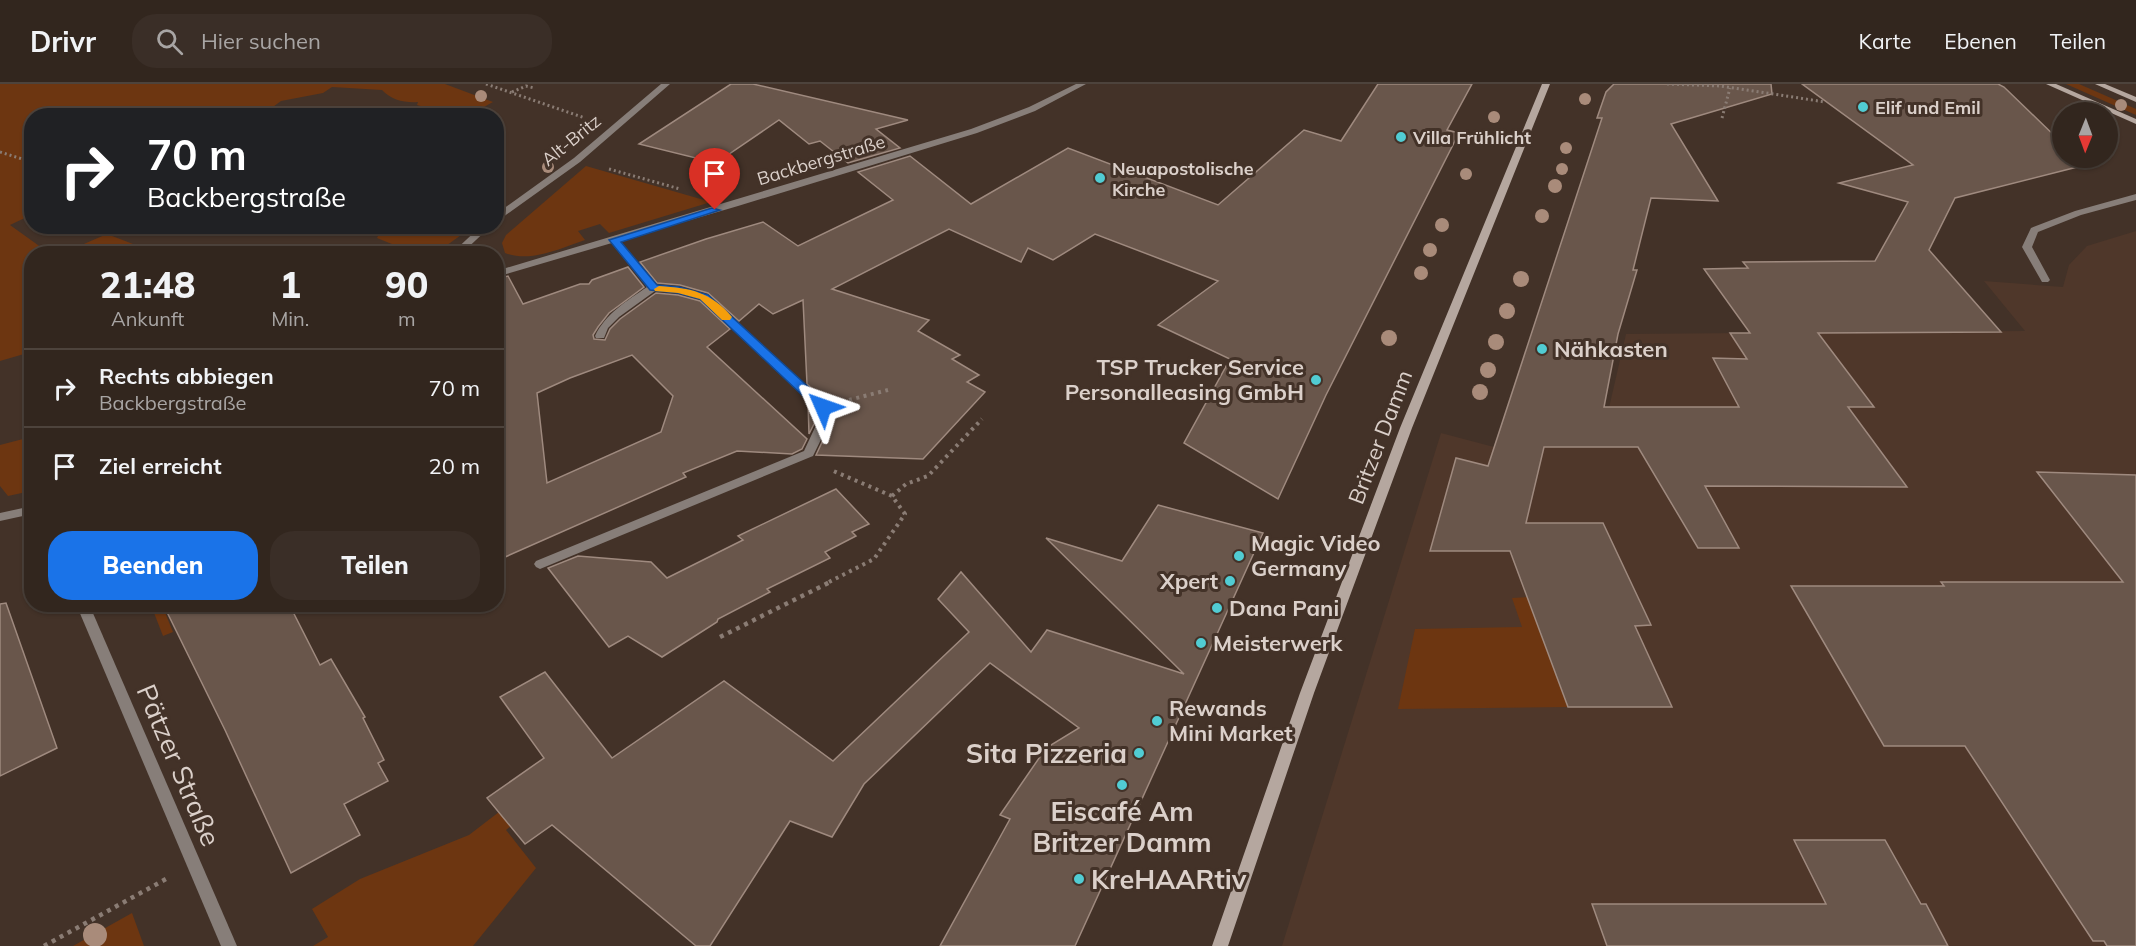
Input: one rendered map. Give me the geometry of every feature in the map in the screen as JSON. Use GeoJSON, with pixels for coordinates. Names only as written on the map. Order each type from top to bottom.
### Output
{"type":"FeatureCollection","features":[{"type":"Feature","properties":{"kind":"main road","name":"Britzer Damm"},"geometry":{"type":"LineString","coordinates":[[1220,946],[1307,693],[1402,438],[1546,84]]}},
{"type":"Feature","properties":{"kind":"main road"},"geometry":{"type":"LineString","coordinates":[[2050,84],[2136,122]]}},
{"type":"Feature","properties":{"kind":"main road"},"geometry":{"type":"LineString","coordinates":[[2099,84],[2136,100]]}},
{"type":"Feature","properties":{"kind":"street","name":"Alt-Britz"},"geometry":{"type":"LineString","coordinates":[[504,213],[578,160],[666,84]]}},
{"type":"Feature","properties":{"kind":"street","name":"Backbergstraße"},"geometry":{"type":"LineString","coordinates":[[504,272],[974,131],[1032,109],[1082,84]]}},
{"type":"Feature","properties":{"kind":"street"},"geometry":{"type":"LineString","coordinates":[[2045,280],[2027,247],[2034,230],[2078,213],[2136,197]]}},
{"type":"Feature","properties":{"kind":"street"},"geometry":{"type":"LineString","coordinates":[[464,246],[478,234]]}},
{"type":"Feature","properties":{"kind":"street"},"geometry":{"type":"LineString","coordinates":[[614,240],[654,288]]}},
{"type":"Feature","properties":{"kind":"street"},"geometry":{"type":"LineString","coordinates":[[540,564],[809,453],[819,436],[824,421],[823,407],[704,297],[679,290],[654,288],[621,310],[603,326],[600,336]]}},
{"type":"Feature","properties":{"kind":"street"},"geometry":{"type":"LineString","coordinates":[[0,517],[24,512]]}},
{"type":"Feature","properties":{"kind":"street"},"geometry":{"type":"LineString","coordinates":[[0,522],[14,514]]}},
{"type":"Feature","properties":{"kind":"street","name":"Pätzer Straße"},"geometry":{"type":"LineString","coordinates":[[85,612],[229,946]]}},
{"type":"Feature","properties":{"kind":"path"},"geometry":{"type":"LineString","coordinates":[[486,84],[614,128]]}},
{"type":"Feature","properties":{"kind":"path"},"geometry":{"type":"LineString","coordinates":[[1667,84],[1730,88],[1825,102]]}},
{"type":"Feature","properties":{"kind":"path"},"geometry":{"type":"LineString","coordinates":[[511,92],[526,86],[534,88]]}},
{"type":"Feature","properties":{"kind":"path"},"geometry":{"type":"LineString","coordinates":[[1722,118],[1730,88]]}},
{"type":"Feature","properties":{"kind":"path"},"geometry":{"type":"LineString","coordinates":[[0,152],[24,160]]}},
{"type":"Feature","properties":{"kind":"path"},"geometry":{"type":"LineString","coordinates":[[578,160],[735,204]]}},
{"type":"Feature","properties":{"kind":"path"},"geometry":{"type":"LineString","coordinates":[[823,407],[888,390]]}},
{"type":"Feature","properties":{"kind":"path"},"geometry":{"type":"LineString","coordinates":[[892,496],[906,484],[928,476],[982,419]]}},
{"type":"Feature","properties":{"kind":"path"},"geometry":{"type":"LineString","coordinates":[[720,637],[874,559],[905,514],[892,496],[836,472],[809,453]]}},
{"type":"Feature","properties":{"kind":"path"},"geometry":{"type":"LineString","coordinates":[[44,946],[193,864]]}},
{"type":"Feature","properties":{"kind":"shaded area"},"geometry":{"type":"Polygon","coordinates":[[[0,84],[445,84],[493,102],[482,108],[427,108],[417,105],[418,102],[398,100],[382,90],[332,87],[323,93],[281,101],[272,108],[24,108],[24,218],[10,225],[39,246],[24,246],[24,354],[0,361],[0,84]]]}},
{"type":"Feature","properties":{"kind":"shaded area"},"geometry":{"type":"Polygon","coordinates":[[[2066,84],[2079,84],[2136,109],[2136,115],[2118,107],[2118,102],[2107,102],[2066,84]]]}},
{"type":"Feature","properties":{"kind":"shaded area"},"geometry":{"type":"Polygon","coordinates":[[[586,166],[711,202],[609,233],[600,224],[578,231],[585,240],[535,255],[515,256],[505,253],[502,243],[506,235],[586,166]]]}},
{"type":"Feature","properties":{"kind":"shaded area"},"geometry":{"type":"Polygon","coordinates":[[[2136,231],[2136,946],[1282,946],[1441,433],[1494,447],[1600,447],[1626,334],[2025,331],[1984,281],[2063,287],[2069,265],[2087,246],[2136,231]]]}},
{"type":"Feature","properties":{"kind":"shaded area"},"geometry":{"type":"Polygon","coordinates":[[[107,234],[138,246],[79,246],[107,234]]]}},
{"type":"Feature","properties":{"kind":"shaded area"},"geometry":{"type":"Polygon","coordinates":[[[379,234],[462,234],[446,246],[397,246],[377,238],[379,234]]]}},
{"type":"Feature","properties":{"kind":"shaded area"},"geometry":{"type":"Polygon","coordinates":[[[23,439],[24,493],[8,496],[0,486],[0,445],[23,439]]]}},
{"type":"Feature","properties":{"kind":"shaded area"},"geometry":{"type":"Polygon","coordinates":[[[1528,597],[1568,707],[1398,709],[1415,629],[1522,627],[1512,598],[1528,597]]]}},
{"type":"Feature","properties":{"kind":"shaded area"},"geometry":{"type":"Polygon","coordinates":[[[154,612],[165,612],[173,632],[163,636],[154,612]]]}},
{"type":"Feature","properties":{"kind":"shaded area"},"geometry":{"type":"Polygon","coordinates":[[[499,812],[511,826],[506,830],[536,868],[473,946],[313,946],[328,937],[312,909],[360,879],[469,835],[499,812]]]}},
{"type":"Feature","properties":{"kind":"shaded area"},"geometry":{"type":"Polygon","coordinates":[[[132,913],[144,946],[73,946],[132,913]]]}},
{"type":"Feature","properties":{"kind":"building"},"geometry":{"type":"Polygon","coordinates":[[[731,84],[753,84],[908,120],[876,129],[900,148],[848,163],[820,141],[809,144],[779,120],[716,163],[639,144],[731,84]]]}},
{"type":"Feature","properties":{"kind":"building"},"geometry":{"type":"Polygon","coordinates":[[[1378,84],[1472,84],[1447,130],[1459,133],[1326,395],[1278,499],[1184,443],[1230,359],[1158,325],[1218,281],[1095,234],[1053,260],[1028,248],[1021,262],[949,229],[832,289],[929,320],[918,331],[960,355],[952,359],[979,375],[967,382],[985,392],[923,459],[816,455],[832,421],[829,403],[807,384],[803,300],[773,314],[759,304],[739,321],[708,293],[680,285],[657,283],[640,262],[763,222],[798,246],[893,200],[858,172],[910,156],[971,204],[1068,148],[1218,205],[1304,130],[1341,141],[1378,84]]]}},
{"type":"Feature","properties":{"kind":"building"},"geometry":{"type":"Polygon","coordinates":[[[1614,84],[1771,84],[1772,94],[1671,124],[1718,201],[1651,198],[1633,270],[1637,270],[1618,334],[1604,407],[1739,407],[1713,358],[1747,359],[1730,333],[1750,333],[1704,269],[1748,268],[1743,262],[1875,261],[1908,202],[1839,183],[1913,165],[1802,84],[1998,84],[2004,87],[2052,133],[2052,168],[2073,168],[1955,198],[1929,250],[2001,332],[1818,333],[1874,407],[1848,407],[1907,487],[1705,486],[1739,548],[1698,548],[1638,447],[1544,447],[1526,523],[1603,523],[1651,625],[1635,626],[1672,707],[1568,707],[1510,551],[1430,551],[1456,458],[1488,466],[1602,118],[1597,118],[1606,92],[1614,84]]]}},
{"type":"Feature","properties":{"kind":"building"},"geometry":{"type":"Polygon","coordinates":[[[628,267],[644,287],[609,313],[593,335],[594,339],[605,340],[610,329],[620,319],[656,293],[678,295],[700,301],[730,329],[707,347],[807,439],[802,449],[792,454],[737,451],[683,473],[686,477],[504,557],[504,277],[508,276],[523,304],[580,284],[589,284],[592,280],[628,267]],[[632,355],[537,393],[547,483],[661,432],[673,396],[632,355]]]}},
{"type":"Feature","properties":{"kind":"building"},"geometry":{"type":"Polygon","coordinates":[[[808,402],[816,409],[816,420],[809,434],[808,402]]]}},
{"type":"Feature","properties":{"kind":"building"},"geometry":{"type":"Polygon","coordinates":[[[2037,472],[2136,475],[2136,946],[2107,946],[2104,941],[2093,941],[1965,746],[1884,746],[1791,586],[1944,586],[1941,582],[2123,582],[2037,472]]]}},
{"type":"Feature","properties":{"kind":"building"},"geometry":{"type":"Polygon","coordinates":[[[836,489],[869,524],[852,532],[856,536],[825,552],[830,558],[767,589],[770,592],[718,619],[717,622],[662,657],[628,636],[609,647],[548,568],[578,556],[651,562],[667,578],[743,540],[738,536],[836,489]]]}},
{"type":"Feature","properties":{"kind":"building"},"geometry":{"type":"Polygon","coordinates":[[[1158,505],[1263,533],[1075,946],[940,946],[1010,819],[1000,815],[1046,748],[1079,728],[990,663],[864,784],[832,837],[790,821],[710,946],[696,946],[552,825],[525,844],[487,798],[544,758],[500,697],[545,672],[612,758],[724,681],[833,761],[969,632],[938,599],[961,572],[1031,652],[1047,630],[1184,674],[1046,538],[1122,561],[1158,505]]]}},
{"type":"Feature","properties":{"kind":"building"},"geometry":{"type":"Polygon","coordinates":[[[6,603],[57,748],[0,776],[0,604],[6,603]]]}},
{"type":"Feature","properties":{"kind":"building"},"geometry":{"type":"Polygon","coordinates":[[[167,612],[293,612],[320,665],[331,659],[365,717],[363,718],[384,760],[378,763],[388,781],[344,804],[360,835],[291,873],[167,612]]]}},
{"type":"Feature","properties":{"kind":"building"},"geometry":{"type":"Polygon","coordinates":[[[1794,840],[1885,840],[1921,904],[1926,904],[1948,946],[1607,946],[1592,904],[1826,904],[1794,840]]]}},
{"type":"Feature","properties":{"kind":"slow traffic"},"geometry":{"type":"LineString","coordinates":[[659,289],[679,290],[704,297],[726,317]]}},
{"type":"Feature","properties":{"kind":"place","name":"Elif und Emil"},"geometry":{"type":"Point","coordinates":[1863,107]}},
{"type":"Feature","properties":{"kind":"place","name":"Villa Frühlicht"},"geometry":{"type":"Point","coordinates":[1401,137]}},
{"type":"Feature","properties":{"kind":"place","name":"Neuapostolische Kirche"},"geometry":{"type":"Point","coordinates":[1100,178]}},
{"type":"Feature","properties":{"kind":"place","name":"Nähkasten"},"geometry":{"type":"Point","coordinates":[1542,349]}},
{"type":"Feature","properties":{"kind":"place","name":"TSP Trucker Service Personalleasing GmbH"},"geometry":{"type":"Point","coordinates":[1316,380]}},
{"type":"Feature","properties":{"kind":"place","name":"Magic Video Germany"},"geometry":{"type":"Point","coordinates":[1239,556]}},
{"type":"Feature","properties":{"kind":"place","name":"Xpert"},"geometry":{"type":"Point","coordinates":[1230,581]}},
{"type":"Feature","properties":{"kind":"place","name":"Dana Pani"},"geometry":{"type":"Point","coordinates":[1217,608]}},
{"type":"Feature","properties":{"kind":"place","name":"Meisterwerk"},"geometry":{"type":"Point","coordinates":[1201,643]}},
{"type":"Feature","properties":{"kind":"place","name":"Rewands Mini Market"},"geometry":{"type":"Point","coordinates":[1157,721]}},
{"type":"Feature","properties":{"kind":"place","name":"Sita Pizzeria"},"geometry":{"type":"Point","coordinates":[1139,753]}},
{"type":"Feature","properties":{"kind":"place","name":"Eiscafé Am Britzer Damm"},"geometry":{"type":"Point","coordinates":[1122,785]}},
{"type":"Feature","properties":{"kind":"place","name":"KreHAARtiv"},"geometry":{"type":"Point","coordinates":[1079,879]}},
{"type":"Feature","properties":{"kind":"route"},"geometry":{"type":"LineString","coordinates":[[715,210],[614,240],[654,288],[679,290],[704,297],[823,407]]}}]}
